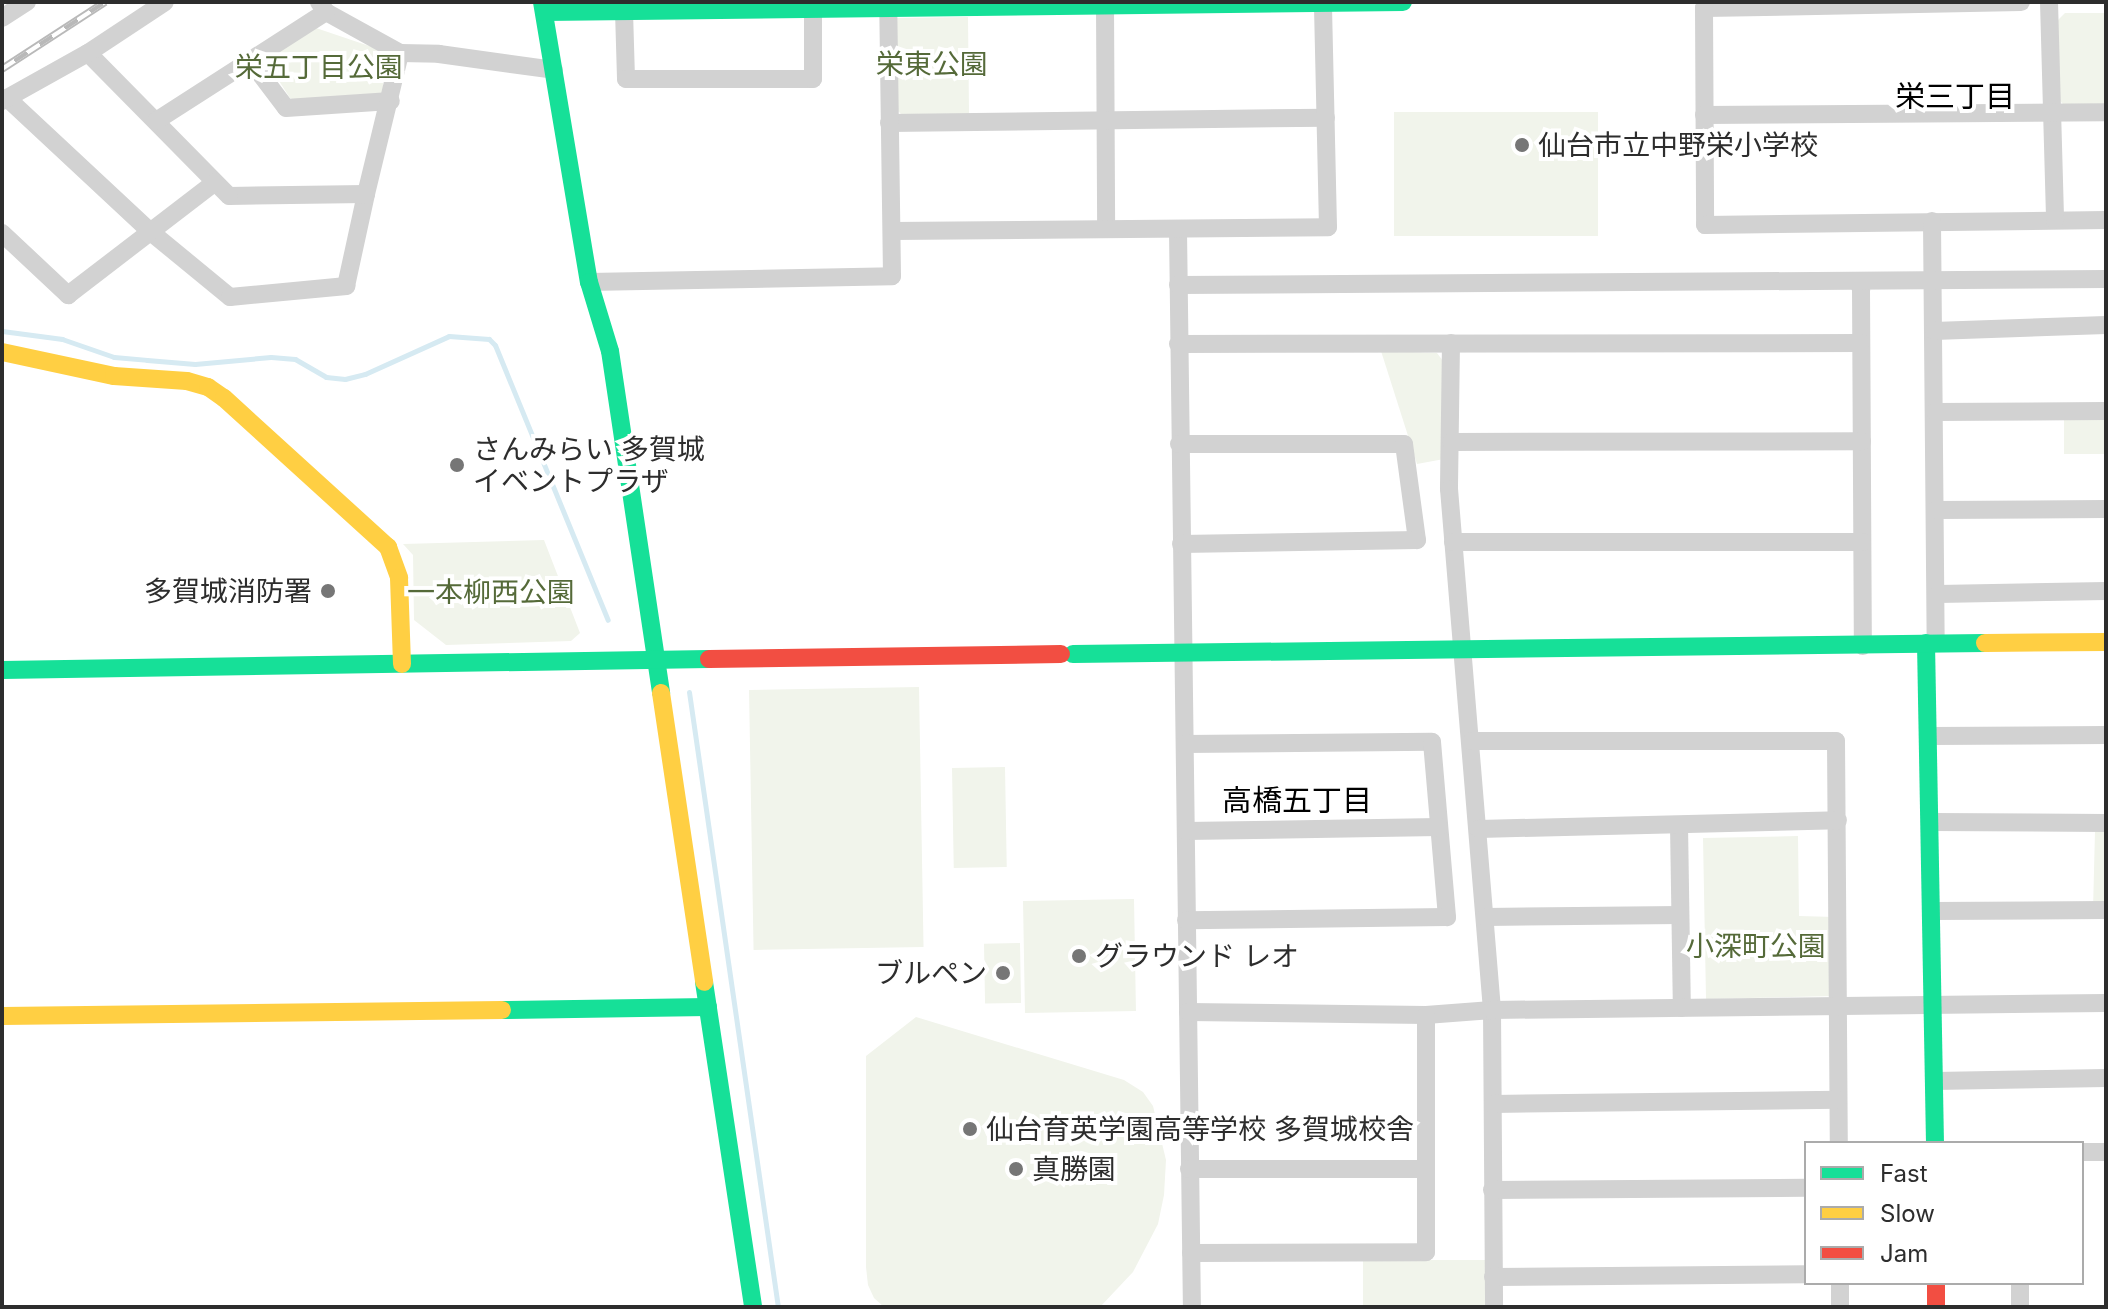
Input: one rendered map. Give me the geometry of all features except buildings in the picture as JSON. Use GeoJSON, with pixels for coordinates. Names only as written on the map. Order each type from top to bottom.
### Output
{"type":"FeatureCollection","features":[{"type":"Feature","properties":{"kind":"street"},"geometry":{"type":"LineString","coordinates":[[2,18],[27,2]]}},
{"type":"Feature","properties":{"kind":"street"},"geometry":{"type":"LineString","coordinates":[[165,2],[88,53],[4,100],[152,233],[230,297],[346,286],[400,53]]}},
{"type":"Feature","properties":{"kind":"street"},"geometry":{"type":"LineString","coordinates":[[753,1307],[659,659],[610,351],[589,282],[543,7],[624,11],[888,5],[1403,2]]}},
{"type":"Feature","properties":{"kind":"street"},"geometry":{"type":"LineString","coordinates":[[2021,2],[1704,8],[1705,225],[2106,220]]}},
{"type":"Feature","properties":{"kind":"street"},"geometry":{"type":"LineString","coordinates":[[2049,2],[2055,220]]}},
{"type":"Feature","properties":{"kind":"street"},"geometry":{"type":"LineString","coordinates":[[892,231],[1328,227],[1323,3]]}},
{"type":"Feature","properties":{"kind":"street"},"geometry":{"type":"LineString","coordinates":[[589,282],[892,276],[888,5]]}},
{"type":"Feature","properties":{"kind":"street"},"geometry":{"type":"LineString","coordinates":[[624,11],[626,79],[813,79],[813,6]]}},
{"type":"Feature","properties":{"kind":"street"},"geometry":{"type":"LineString","coordinates":[[1105,6],[1106,229]]}},
{"type":"Feature","properties":{"kind":"street"},"geometry":{"type":"LineString","coordinates":[[156,121],[322,7],[400,53],[439,54],[554,70]]}},
{"type":"Feature","properties":{"kind":"street"},"geometry":{"type":"LineString","coordinates":[[88,53],[229,196],[366,194]]}},
{"type":"Feature","properties":{"kind":"street"},"geometry":{"type":"LineString","coordinates":[[249,59],[286,108],[391,101]]}},
{"type":"Feature","properties":{"kind":"street"},"geometry":{"type":"LineString","coordinates":[[1704,115],[2106,112]]}},
{"type":"Feature","properties":{"kind":"street"},"geometry":{"type":"LineString","coordinates":[[889,123],[1326,118]]}},
{"type":"Feature","properties":{"kind":"street"},"geometry":{"type":"LineString","coordinates":[[2,233],[68,295],[215,182]]}},
{"type":"Feature","properties":{"kind":"street"},"geometry":{"type":"LineString","coordinates":[[1932,221],[1938,594],[1931,643],[1930,736],[1935,1141]]}},
{"type":"Feature","properties":{"kind":"street"},"geometry":{"type":"LineString","coordinates":[[1178,230],[1192,1307]]}},
{"type":"Feature","properties":{"kind":"street"},"geometry":{"type":"LineString","coordinates":[[1178,285],[1931,283],[2106,279]]}},
{"type":"Feature","properties":{"kind":"street"},"geometry":{"type":"LineString","coordinates":[[1858,281],[1863,646]]}},
{"type":"Feature","properties":{"kind":"street"},"geometry":{"type":"LineString","coordinates":[[1934,331],[2106,325]]}},
{"type":"Feature","properties":{"kind":"street"},"geometry":{"type":"LineString","coordinates":[[1451,343],[1449,489],[1492,1010],[1494,1307]]}},
{"type":"Feature","properties":{"kind":"street"},"geometry":{"type":"LineString","coordinates":[[1178,344],[1861,343]]}},
{"type":"Feature","properties":{"kind":"street"},"geometry":{"type":"LineString","coordinates":[[2,352],[114,376],[187,381],[208,387],[224,398],[388,547],[399,578],[402,664]]}},
{"type":"Feature","properties":{"kind":"street"},"geometry":{"type":"LineString","coordinates":[[1935,412],[2106,411]]}},
{"type":"Feature","properties":{"kind":"street"},"geometry":{"type":"LineString","coordinates":[[1451,442],[1862,441]]}},
{"type":"Feature","properties":{"kind":"street"},"geometry":{"type":"LineString","coordinates":[[1179,444],[1404,444],[1417,540],[1181,544]]}},
{"type":"Feature","properties":{"kind":"street"},"geometry":{"type":"LineString","coordinates":[[1936,510],[2106,509]]}},
{"type":"Feature","properties":{"kind":"street"},"geometry":{"type":"LineString","coordinates":[[1453,542],[1862,542]]}},
{"type":"Feature","properties":{"kind":"street"},"geometry":{"type":"LineString","coordinates":[[1938,594],[2106,591]]}},
{"type":"Feature","properties":{"kind":"street"},"geometry":{"type":"LineString","coordinates":[[2,670],[1183,651],[2106,642]]}},
{"type":"Feature","properties":{"kind":"street"},"geometry":{"type":"LineString","coordinates":[[1930,736],[2106,735]]}},
{"type":"Feature","properties":{"kind":"street"},"geometry":{"type":"LineString","coordinates":[[1472,741],[1836,741],[1839,1141]]}},
{"type":"Feature","properties":{"kind":"street"},"geometry":{"type":"LineString","coordinates":[[1185,744],[1432,742],[1447,917],[1186,920]]}},
{"type":"Feature","properties":{"kind":"street"},"geometry":{"type":"LineString","coordinates":[[1479,829],[1838,820]]}},
{"type":"Feature","properties":{"kind":"street"},"geometry":{"type":"LineString","coordinates":[[1931,822],[2106,823]]}},
{"type":"Feature","properties":{"kind":"street"},"geometry":{"type":"LineString","coordinates":[[1679,825],[1682,1008]]}},
{"type":"Feature","properties":{"kind":"street"},"geometry":{"type":"LineString","coordinates":[[1186,831],[1439,827]]}},
{"type":"Feature","properties":{"kind":"street"},"geometry":{"type":"LineString","coordinates":[[1932,911],[2106,910]]}},
{"type":"Feature","properties":{"kind":"street"},"geometry":{"type":"LineString","coordinates":[[1486,917],[1680,915]]}},
{"type":"Feature","properties":{"kind":"street"},"geometry":{"type":"LineString","coordinates":[[1188,1012],[1426,1015],[1492,1010],[2106,1003]]}},
{"type":"Feature","properties":{"kind":"street"},"geometry":{"type":"LineString","coordinates":[[2,1016],[708,1007]]}},
{"type":"Feature","properties":{"kind":"street"},"geometry":{"type":"LineString","coordinates":[[1191,1253],[1426,1252],[1426,1015]]}},
{"type":"Feature","properties":{"kind":"street"},"geometry":{"type":"LineString","coordinates":[[1935,1081],[2106,1078]]}},
{"type":"Feature","properties":{"kind":"street"},"geometry":{"type":"LineString","coordinates":[[1493,1104],[1838,1100]]}},
{"type":"Feature","properties":{"kind":"street"},"geometry":{"type":"LineString","coordinates":[[2084,1152],[2106,1152]]}},
{"type":"Feature","properties":{"kind":"street"},"geometry":{"type":"LineString","coordinates":[[1189,1169],[1426,1169]]}},
{"type":"Feature","properties":{"kind":"street"},"geometry":{"type":"LineString","coordinates":[[1492,1190],[1804,1188]]}},
{"type":"Feature","properties":{"kind":"street"},"geometry":{"type":"LineString","coordinates":[[1493,1277],[1804,1274]]}},
{"type":"Feature","properties":{"kind":"street"},"geometry":{"type":"LineString","coordinates":[[1840,1285],[1840,1307]]}},
{"type":"Feature","properties":{"kind":"street"},"geometry":{"type":"LineString","coordinates":[[1936,1285],[1936,1307]]}},
{"type":"Feature","properties":{"kind":"street"},"geometry":{"type":"LineString","coordinates":[[2020,1285],[2020,1307]]}},
{"type":"Feature","properties":{"kind":"green space"},"geometry":{"type":"Polygon","coordinates":[[[2065,13],[2106,13],[2106,105],[2065,106],[2056,97],[2055,23],[2065,13]]]}},
{"type":"Feature","properties":{"kind":"green space","name":"栄東公園"},"geometry":{"type":"Polygon","coordinates":[[[968,17],[969,114],[902,115],[897,110],[896,18],[968,17]]]}},
{"type":"Feature","properties":{"kind":"green space","name":"栄五丁目公園"},"geometry":{"type":"Polygon","coordinates":[[[313,27],[384,51],[383,93],[299,102],[290,98],[272,70],[272,56],[313,27]]]}},
{"type":"Feature","properties":{"kind":"green space"},"geometry":{"type":"Polygon","coordinates":[[[1394,112],[1598,112],[1598,236],[1394,236],[1394,112]]]}},
{"type":"Feature","properties":{"kind":"green space"},"geometry":{"type":"Polygon","coordinates":[[[1381,351],[1437,353],[1443,361],[1444,459],[1417,464],[1381,351]]]}},
{"type":"Feature","properties":{"kind":"green space"},"geometry":{"type":"Polygon","coordinates":[[[2064,420],[2106,420],[2106,454],[2064,454],[2064,420]]]}},
{"type":"Feature","properties":{"kind":"green space","name":"一本柳西公園"},"geometry":{"type":"Polygon","coordinates":[[[544,540],[580,633],[571,641],[446,645],[414,620],[413,555],[403,544],[544,540]]]}},
{"type":"Feature","properties":{"kind":"green space"},"geometry":{"type":"Polygon","coordinates":[[[919,687],[924,947],[754,950],[749,690],[919,687]]]}},
{"type":"Feature","properties":{"kind":"green space"},"geometry":{"type":"Polygon","coordinates":[[[1005,767],[1007,867],[954,868],[952,768],[1005,767]]]}},
{"type":"Feature","properties":{"kind":"green space"},"geometry":{"type":"Polygon","coordinates":[[[2095,831],[2106,831],[2106,910],[2093,910],[2095,831]]]}},
{"type":"Feature","properties":{"kind":"green space","name":"小深町公園"},"geometry":{"type":"Polygon","coordinates":[[[1798,836],[1799,916],[1835,917],[1835,996],[1706,999],[1703,838],[1798,836]]]}},
{"type":"Feature","properties":{"kind":"green space","name":"グラウンド レオ"},"geometry":{"type":"Polygon","coordinates":[[[1134,899],[1136,1011],[1025,1013],[1023,901],[1134,899]]]}},
{"type":"Feature","properties":{"kind":"green space","name":"ブルペン"},"geometry":{"type":"Polygon","coordinates":[[[1020,943],[1021,1003],[985,1004],[984,944],[1020,943]]]}},
{"type":"Feature","properties":{"kind":"green space","name":"真勝園"},"geometry":{"type":"Polygon","coordinates":[[[916,1017],[1124,1080],[1143,1092],[1153,1106],[1166,1160],[1158,1224],[1133,1272],[1100,1307],[884,1307],[874,1298],[868,1285],[866,1267],[866,1056],[916,1017]]]}},
{"type":"Feature","properties":{"kind":"green space"},"geometry":{"type":"Polygon","coordinates":[[[1363,1260],[1487,1260],[1487,1307],[1363,1307],[1363,1260]]]}},
{"type":"Feature","properties":{"kind":"waterway"},"geometry":{"type":"LineString","coordinates":[[2,331],[62,339],[114,357],[195,364],[271,357],[295,359],[326,377],[345,379],[365,374],[449,336],[489,339],[495,345],[608,620]]}},
{"type":"Feature","properties":{"kind":"waterway"},"geometry":{"type":"LineString","coordinates":[[689,692],[778,1307]]}},
{"type":"Feature","properties":{"kind":"railway"},"geometry":{"type":"LineString","coordinates":[[2,69],[105,2]]}},
{"type":"Feature","properties":{"kind":"traffic: fast"},"geometry":{"type":"LineString","coordinates":[[542,2],[589,282],[610,351],[661,693]]}},
{"type":"Feature","properties":{"kind":"traffic: fast"},"geometry":{"type":"LineString","coordinates":[[544,12],[1403,2]]}},
{"type":"Feature","properties":{"kind":"traffic: fast"},"geometry":{"type":"LineString","coordinates":[[1926,643],[1935,1141]]}},
{"type":"Feature","properties":{"kind":"traffic: fast"},"geometry":{"type":"LineString","coordinates":[[1073,654],[1985,643]]}},
{"type":"Feature","properties":{"kind":"traffic: fast"},"geometry":{"type":"LineString","coordinates":[[2,670],[709,659]]}},
{"type":"Feature","properties":{"kind":"traffic: fast"},"geometry":{"type":"LineString","coordinates":[[704,982],[753,1307]]}},
{"type":"Feature","properties":{"kind":"traffic: fast"},"geometry":{"type":"LineString","coordinates":[[502,1010],[708,1007]]}},
{"type":"Feature","properties":{"kind":"traffic: slow"},"geometry":{"type":"LineString","coordinates":[[2,352],[114,376],[187,381],[208,387],[224,398],[388,547],[399,578],[402,664]]}},
{"type":"Feature","properties":{"kind":"traffic: slow"},"geometry":{"type":"LineString","coordinates":[[1985,643],[2106,642]]}},
{"type":"Feature","properties":{"kind":"traffic: slow"},"geometry":{"type":"LineString","coordinates":[[661,693],[704,982]]}},
{"type":"Feature","properties":{"kind":"traffic: slow"},"geometry":{"type":"LineString","coordinates":[[2,1016],[502,1010]]}},
{"type":"Feature","properties":{"kind":"traffic: jam"},"geometry":{"type":"LineString","coordinates":[[709,659],[1061,654]]}},
{"type":"Feature","properties":{"kind":"traffic: jam"},"geometry":{"type":"LineString","coordinates":[[1936,1285],[1936,1307]]}},
{"type":"Feature","properties":{"kind":"place","name":"仙台市立中野栄小学校"},"geometry":{"type":"Point","coordinates":[1522,145]}},
{"type":"Feature","properties":{"kind":"place","name":"さんみらい 多賀城 イベントプラザ"},"geometry":{"type":"Point","coordinates":[457,465]}},
{"type":"Feature","properties":{"kind":"place","name":"多賀城消防署"},"geometry":{"type":"Point","coordinates":[328,591]}},
{"type":"Feature","properties":{"kind":"place","name":"グラウンド レオ"},"geometry":{"type":"Point","coordinates":[1079,956]}},
{"type":"Feature","properties":{"kind":"place","name":"ブルペン"},"geometry":{"type":"Point","coordinates":[1003,973]}},
{"type":"Feature","properties":{"kind":"place","name":"仙台育英学園高等学校 多賀城校舎"},"geometry":{"type":"Point","coordinates":[970,1129]}},
{"type":"Feature","properties":{"kind":"place","name":"真勝園"},"geometry":{"type":"Point","coordinates":[1016,1169]}},
{"type":"Feature","properties":{"kind":"district","name":"栄三丁目"},"geometry":{"type":"Point","coordinates":[1955,96]}},
{"type":"Feature","properties":{"kind":"district","name":"高橋五丁目"},"geometry":{"type":"Point","coordinates":[1297,800]}}]}
